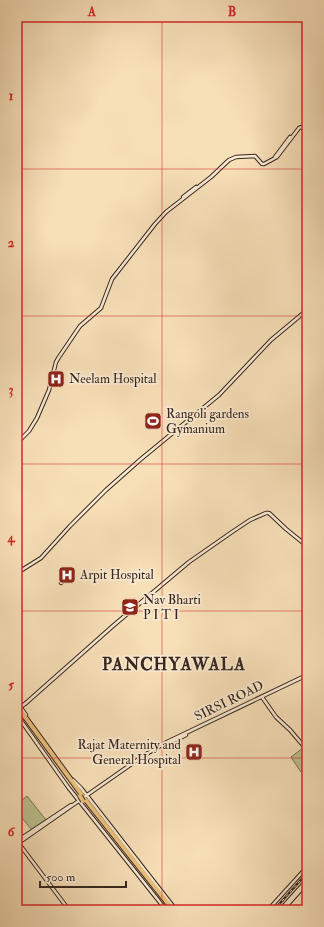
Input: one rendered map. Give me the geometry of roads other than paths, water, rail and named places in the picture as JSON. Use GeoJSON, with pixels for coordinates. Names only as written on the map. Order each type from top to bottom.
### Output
{"type":"FeatureCollection","features":[{"type":"Feature","properties":{"kind":"highway"},"geometry":{"type":"LineString","coordinates":[[19,710],[82,797],[171,910]]}},
{"type":"Feature","properties":{"kind":"street"},"geometry":{"type":"LineString","coordinates":[[28,430],[48,389],[54,362],[57,357],[79,325],[100,306],[111,277],[165,211],[209,177],[227,159],[236,156],[251,156],[256,157],[263,164],[277,157],[300,127],[307,131]]}},
{"type":"Feature","properties":{"kind":"street"},"geometry":{"type":"LineString","coordinates":[[17,442],[37,418],[49,390],[56,362],[65,348],[82,323],[100,308],[115,275],[166,212],[207,180],[229,160],[236,157],[251,156]]}},
{"type":"Feature","properties":{"kind":"street"},"geometry":{"type":"LineString","coordinates":[[17,573],[41,558],[91,504],[178,428],[219,395],[266,345],[307,310]]}},
{"type":"Feature","properties":{"kind":"street"},"geometry":{"type":"LineString","coordinates":[[19,710],[114,625],[190,562],[232,532],[252,520],[266,513],[270,514],[307,546]]}},
{"type":"Feature","properties":{"kind":"street"},"geometry":{"type":"LineString","coordinates":[[26,703],[53,682],[115,626],[178,573],[252,520]]}},
{"type":"Feature","properties":{"kind":"street"},"geometry":{"type":"LineString","coordinates":[[61,583],[66,578]]}},
{"type":"Feature","properties":{"kind":"street","name":"SIRSI ROAD"},"geometry":{"type":"LineString","coordinates":[[17,842],[69,805],[74,804],[82,797],[139,759],[161,746],[307,676]]}},
{"type":"Feature","properties":{"kind":"street"},"geometry":{"type":"LineString","coordinates":[[262,697],[276,717],[290,730],[307,750]]}},
{"type":"Feature","properties":{"kind":"street"},"geometry":{"type":"LineString","coordinates":[[17,702],[19,710]]}},
{"type":"Feature","properties":{"kind":"street"},"geometry":{"type":"LineString","coordinates":[[74,804],[86,793],[90,793]]}},
{"type":"Feature","properties":{"kind":"street"},"geometry":{"type":"LineString","coordinates":[[82,797],[166,910]]}},
{"type":"Feature","properties":{"kind":"street"},"geometry":{"type":"LineString","coordinates":[[82,797],[176,910]]}},
{"type":"Feature","properties":{"kind":"street"},"geometry":{"type":"LineString","coordinates":[[17,842],[68,910]]}},
{"type":"Feature","properties":{"kind":"street"},"geometry":{"type":"LineString","coordinates":[[268,910],[307,867]]}},
{"type":"Feature","properties":{"kind":"street"},"geometry":{"type":"LineString","coordinates":[[282,910],[307,880]]}},
{"type":"Feature","properties":{"kind":"street"},"geometry":{"type":"LineString","coordinates":[[282,910],[307,883]]}},
{"type":"Feature","properties":{"kind":"railway"},"geometry":{"type":"LineString","coordinates":[[274,910],[307,873]]}},
{"type":"Feature","properties":{"kind":"place","name":"Neelam Hospital"},"geometry":{"type":"Point","coordinates":[56,379]}},
{"type":"Feature","properties":{"kind":"place","name":"Rangoli gardens Gymanium"},"geometry":{"type":"Point","coordinates":[153,421]}},
{"type":"Feature","properties":{"kind":"place","name":"Arpit Hospital"},"geometry":{"type":"Point","coordinates":[67,575]}},
{"type":"Feature","properties":{"kind":"place","name":"Nav Bharti P I T I"},"geometry":{"type":"Point","coordinates":[130,607]}},
{"type":"Feature","properties":{"kind":"place","name":"Rajat Maternity and General Hospital"},"geometry":{"type":"Point","coordinates":[194,752]}},
{"type":"Feature","properties":{"kind":"district","name":"PANCHYAWALA"},"geometry":{"type":"Point","coordinates":[174,664]}}]}
